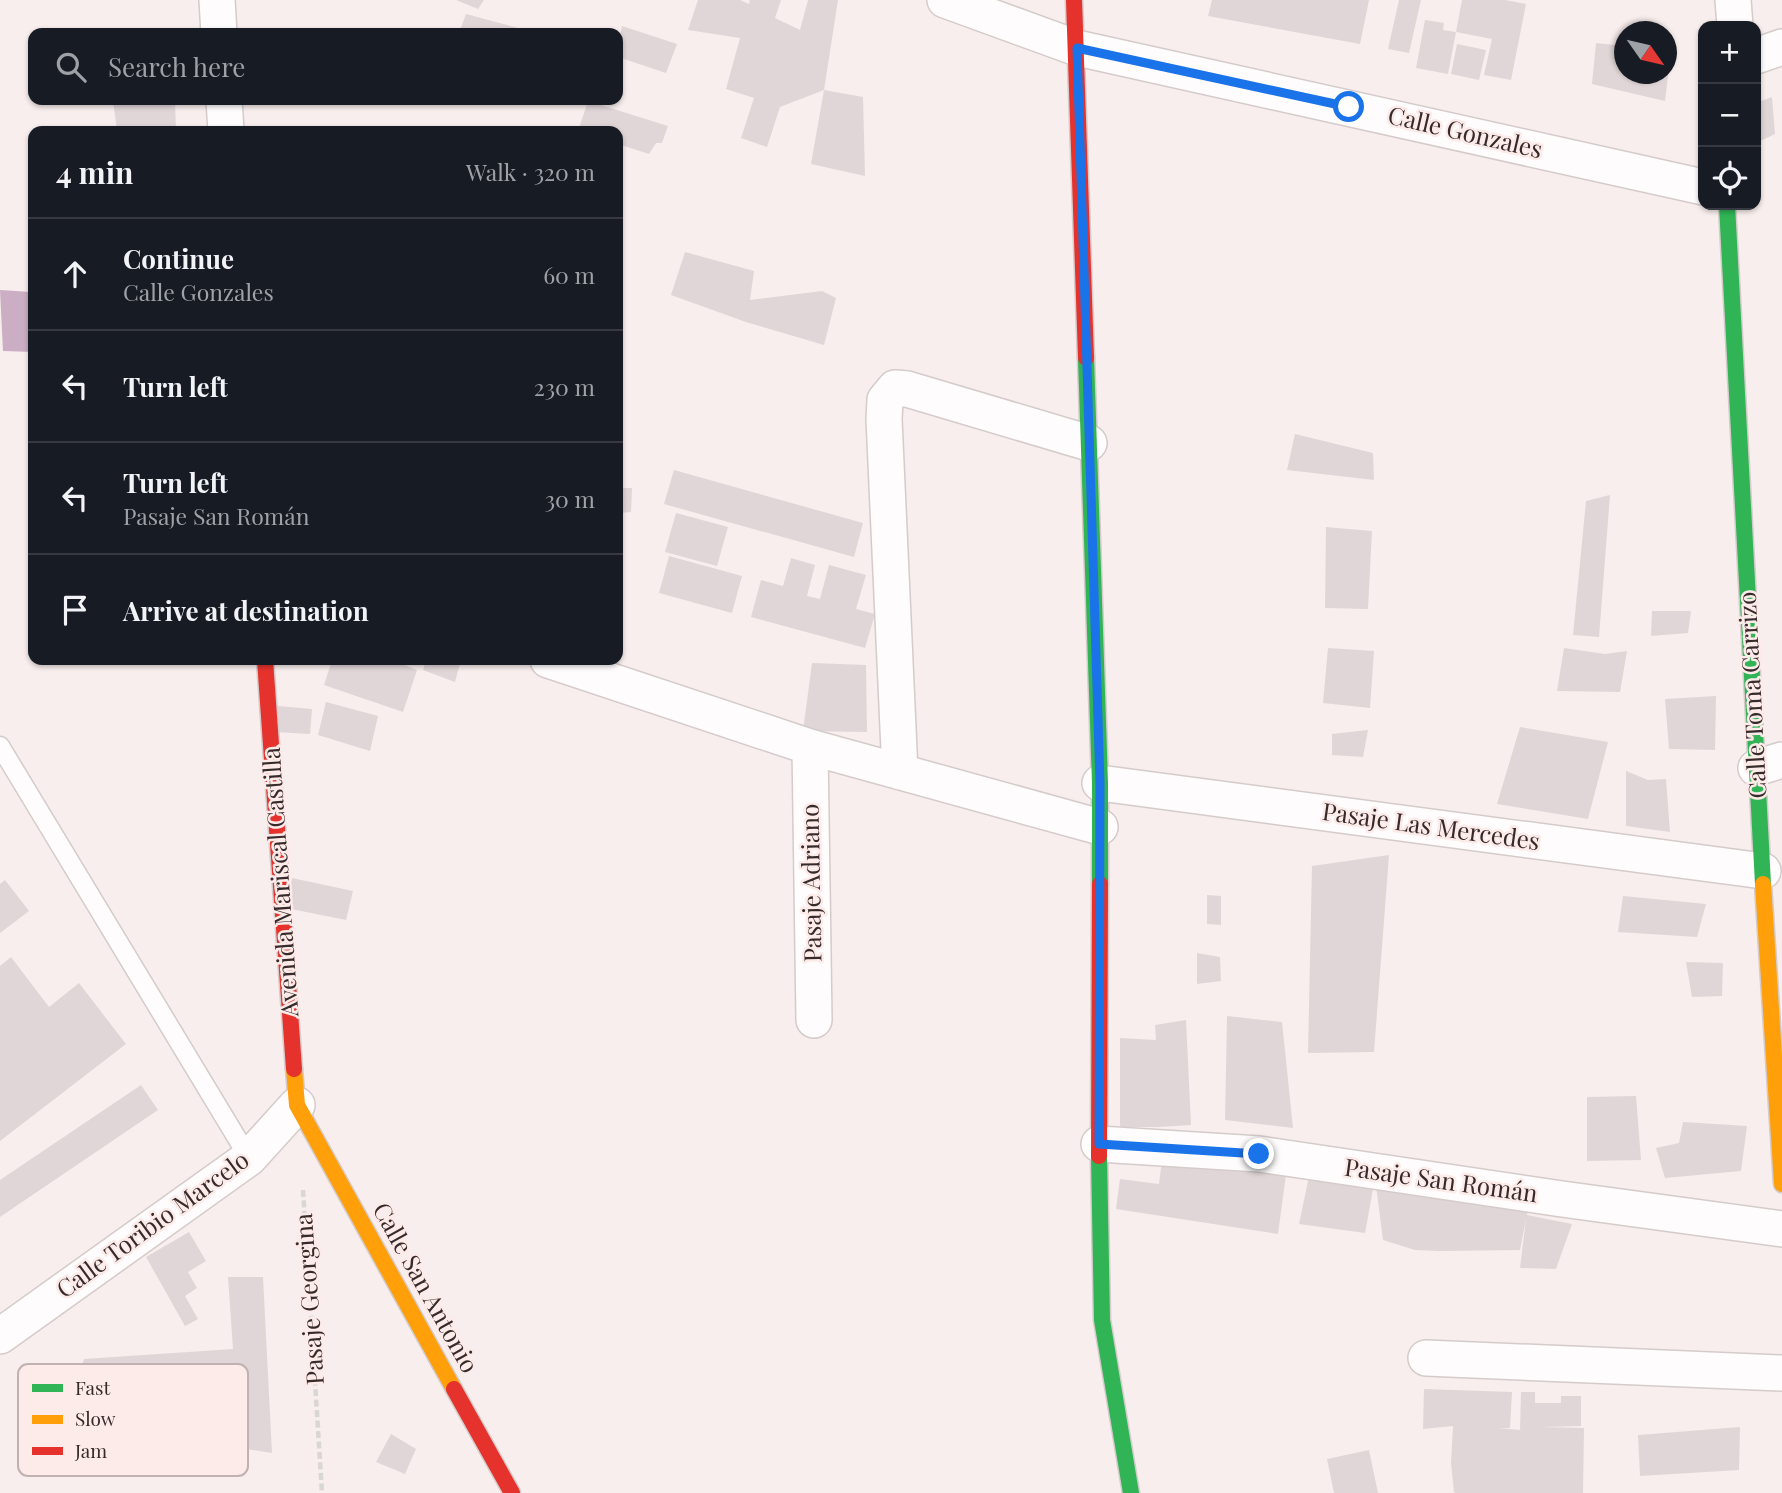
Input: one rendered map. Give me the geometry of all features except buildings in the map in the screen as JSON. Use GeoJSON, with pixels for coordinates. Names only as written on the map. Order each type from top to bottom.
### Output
{"type":"FeatureCollection","features":[{"type":"Feature","properties":{"kind":"street"},"geometry":{"type":"LineString","coordinates":[[217,0],[219,28]]}},
{"type":"Feature","properties":{"kind":"street","name":"Calle Gonzales"},"geometry":{"type":"LineString","coordinates":[[945,0],[1077,48],[1698,186]]}},
{"type":"Feature","properties":{"kind":"street"},"geometry":{"type":"LineString","coordinates":[[1074,0],[1100,783],[1099,1144],[1102,1320],[1131,1493]]}},
{"type":"Feature","properties":{"kind":"street"},"geometry":{"type":"LineString","coordinates":[[1733,0],[1735,21]]}},
{"type":"Feature","properties":{"kind":"street"},"geometry":{"type":"LineString","coordinates":[[1761,54],[1782,47]]}},
{"type":"Feature","properties":{"kind":"street"},"geometry":{"type":"LineString","coordinates":[[224,105],[226,126]]}},
{"type":"Feature","properties":{"kind":"street","name":"Calle Toma Carrizo"},"geometry":{"type":"LineString","coordinates":[[1727,210],[1769,764],[1763,871],[1782,1184]]}},
{"type":"Feature","properties":{"kind":"street"},"geometry":{"type":"LineString","coordinates":[[900,772],[885,400],[895,388],[907,388],[1089,443]]}},
{"type":"Feature","properties":{"kind":"street","name":"Avenida Mariscal Castilla"},"geometry":{"type":"LineString","coordinates":[[265,665],[297,1105]]}},
{"type":"Feature","properties":{"kind":"street"},"geometry":{"type":"LineString","coordinates":[[563,665],[810,747],[1100,827]]}},
{"type":"Feature","properties":{"kind":"street","name":"Pasaje Adriano"},"geometry":{"type":"LineString","coordinates":[[810,747],[814,1020]]}},
{"type":"Feature","properties":{"kind":"street","name":"Pasaje Las Mercedes"},"geometry":{"type":"LineString","coordinates":[[1100,783],[1763,871]]}},
{"type":"Feature","properties":{"kind":"street","name":"Calle Toribio Marcelo"},"geometry":{"type":"LineString","coordinates":[[0,1336],[249,1158],[297,1105]]}},
{"type":"Feature","properties":{"kind":"street","name":"Calle San Antonio"},"geometry":{"type":"LineString","coordinates":[[297,1105],[512,1493]]}},
{"type":"Feature","properties":{"kind":"street","name":"Pasaje San Román"},"geometry":{"type":"LineString","coordinates":[[1099,1144],[1259,1154],[1782,1229]]}},
{"type":"Feature","properties":{"kind":"street"},"geometry":{"type":"LineString","coordinates":[[1426,1358],[1782,1373]]}},
{"type":"Feature","properties":{"kind":"lane"},"geometry":{"type":"LineString","coordinates":[[0,746],[249,1158]]}},
{"type":"Feature","properties":{"kind":"path","name":"Pasaje Georgina"},"geometry":{"type":"LineString","coordinates":[[303,1188],[322,1493]]}},
{"type":"Feature","properties":{"kind":"shaded area"},"geometry":{"type":"Polygon","coordinates":[[[0,290],[28,292],[28,352],[3,351],[0,290]]]}},
{"type":"Feature","properties":{"kind":"traffic: fast"},"geometry":{"type":"LineString","coordinates":[[1727,210],[1763,884]]}},
{"type":"Feature","properties":{"kind":"traffic: fast"},"geometry":{"type":"LineString","coordinates":[[1086,358],[1100,783],[1100,884]]}},
{"type":"Feature","properties":{"kind":"traffic: fast"},"geometry":{"type":"LineString","coordinates":[[1099,1156],[1102,1320],[1131,1493]]}},
{"type":"Feature","properties":{"kind":"traffic: slow"},"geometry":{"type":"LineString","coordinates":[[1763,884],[1782,1184]]}},
{"type":"Feature","properties":{"kind":"traffic: slow"},"geometry":{"type":"LineString","coordinates":[[294,1069],[297,1105],[454,1389]]}},
{"type":"Feature","properties":{"kind":"traffic: jam"},"geometry":{"type":"LineString","coordinates":[[1074,0],[1086,358]]}},
{"type":"Feature","properties":{"kind":"traffic: jam"},"geometry":{"type":"LineString","coordinates":[[265,665],[294,1069]]}},
{"type":"Feature","properties":{"kind":"traffic: jam"},"geometry":{"type":"LineString","coordinates":[[1099,1156],[1100,884]]}},
{"type":"Feature","properties":{"kind":"traffic: jam"},"geometry":{"type":"LineString","coordinates":[[454,1389],[512,1493]]}},
{"type":"Feature","properties":{"kind":"route"},"geometry":{"type":"LineString","coordinates":[[1259,1154],[1099,1144],[1100,783],[1077,48],[1349,107]]}}]}
